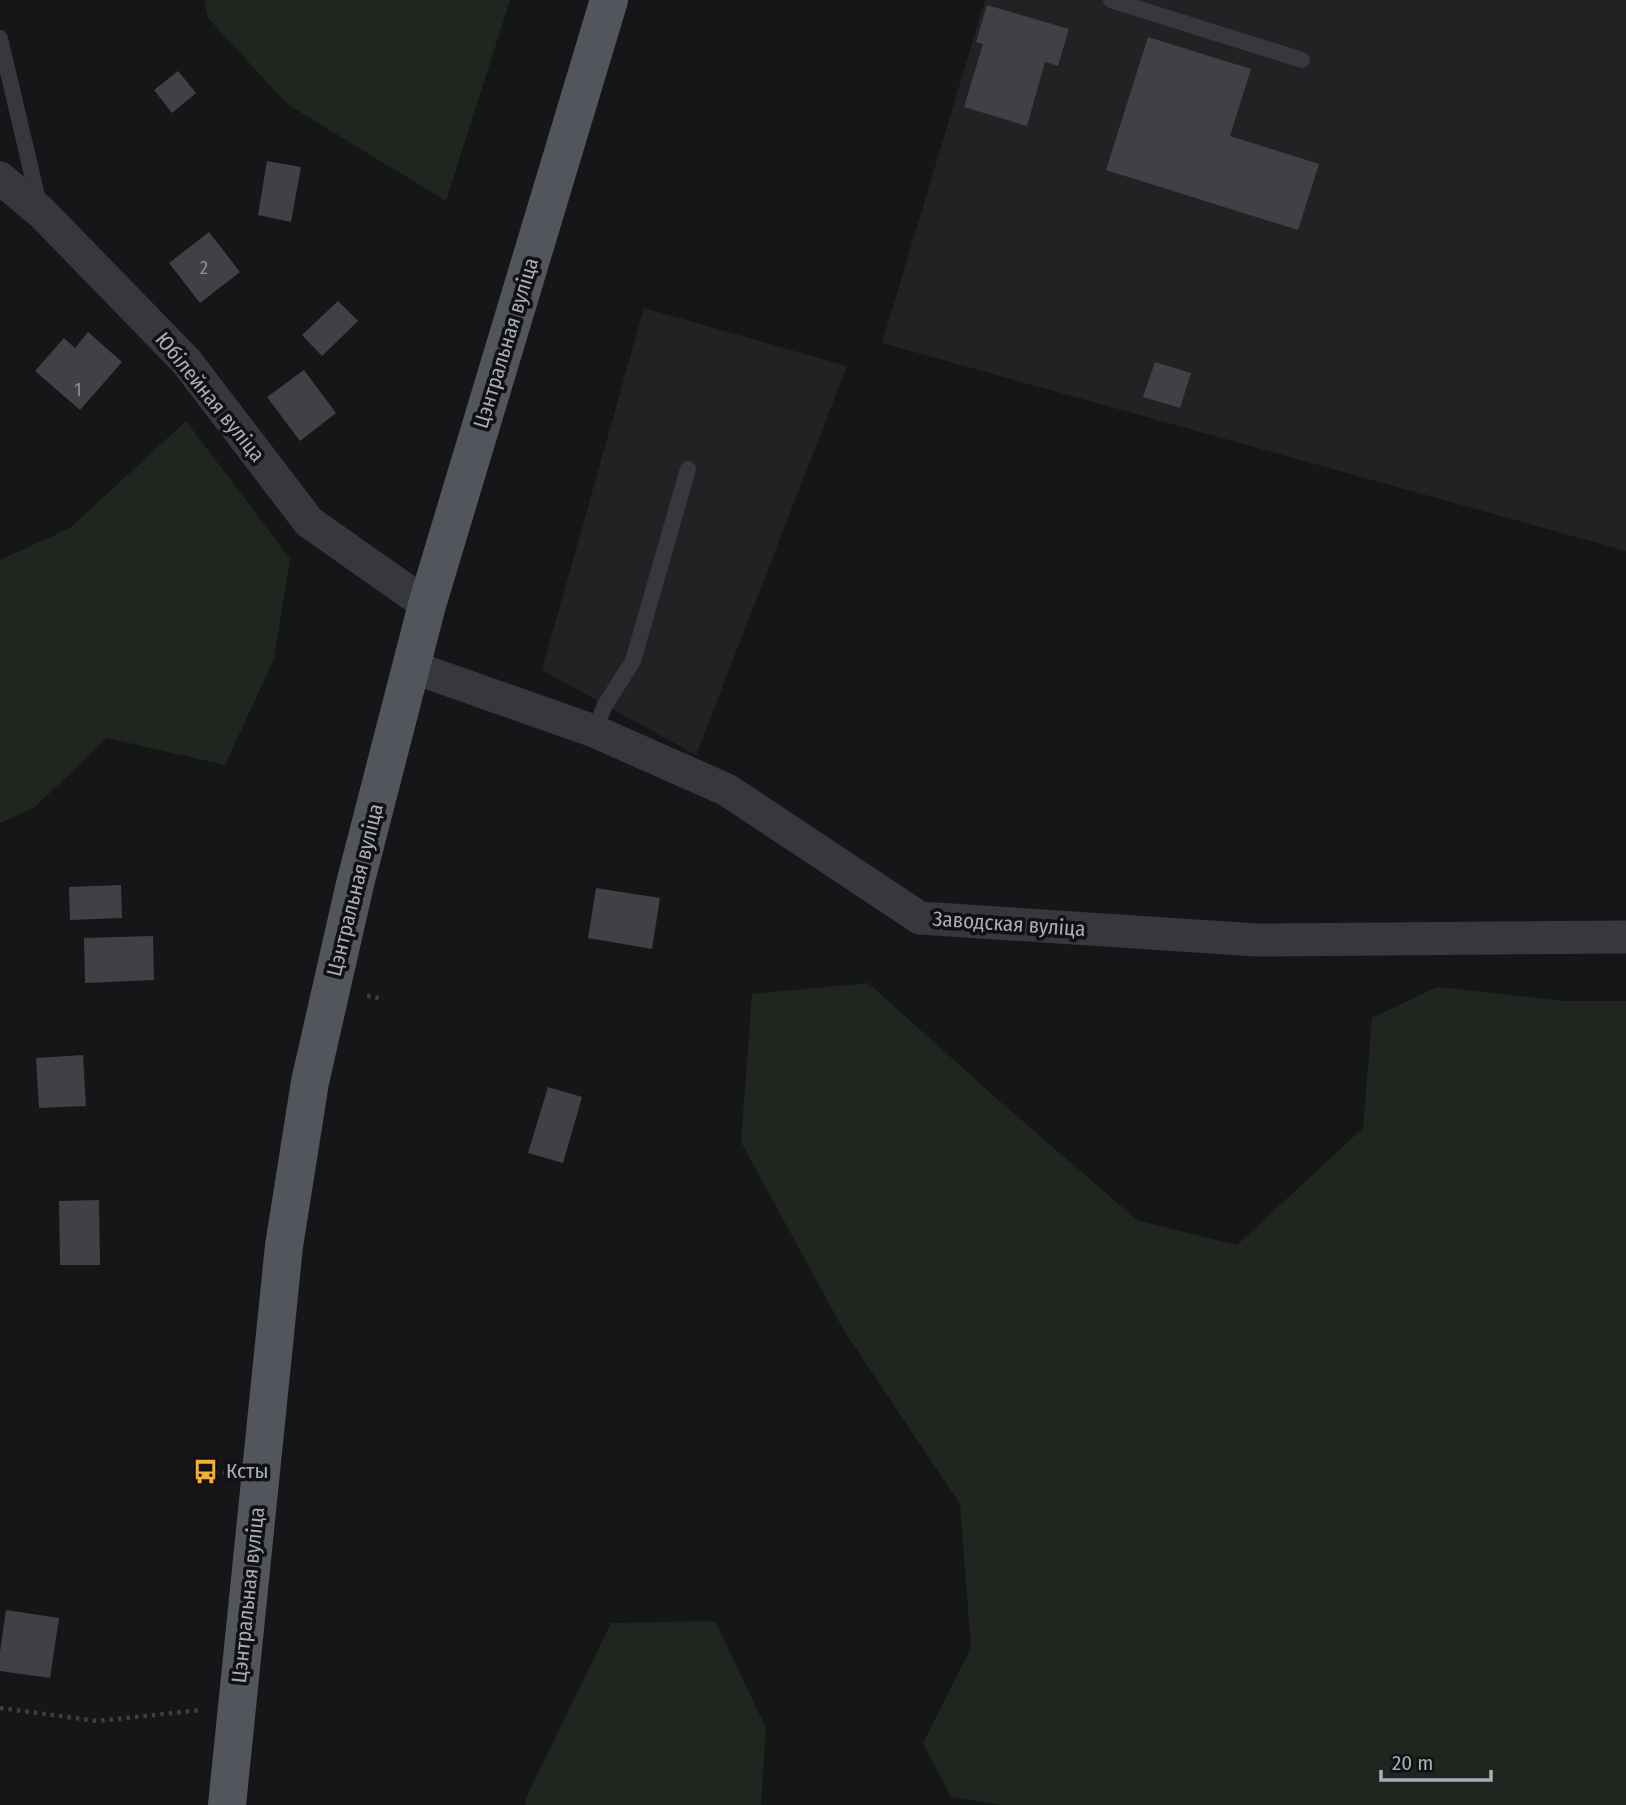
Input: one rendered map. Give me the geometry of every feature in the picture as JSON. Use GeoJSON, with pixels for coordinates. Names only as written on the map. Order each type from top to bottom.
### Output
{"type":"FeatureCollection","features":[{"type":"Feature","properties":{"kind":"main road","name":"Цэнтральная вуліца"},"geometry":{"type":"LineString","coordinates":[[227,1805],[284,1245],[310,1082],[355,884],[427,605],[609,0]]}},
{"type":"Feature","properties":{"kind":"street","name":"Юбілейная вуліца"},"geometry":{"type":"LineString","coordinates":[[0,178],[41,213],[186,361],[309,522],[427,605]]}},
{"type":"Feature","properties":{"kind":"street","name":"Заводская вуліца"},"geometry":{"type":"LineString","coordinates":[[412,667],[594,731],[727,790],[920,918],[1257,940],[1626,937]]}},
{"type":"Feature","properties":{"kind":"lane"},"geometry":{"type":"LineString","coordinates":[[1111,0],[1301,60]]}},
{"type":"Feature","properties":{"kind":"lane"},"geometry":{"type":"LineString","coordinates":[[0,38],[41,213]]}},
{"type":"Feature","properties":{"kind":"lane"},"geometry":{"type":"LineString","coordinates":[[594,731],[605,705],[633,661],[688,470]]}},
{"type":"Feature","properties":{"kind":"path"},"geometry":{"type":"LineString","coordinates":[[0,1708],[97,1721],[237,1706]]}},
{"type":"Feature","properties":{"kind":"shaded area"},"geometry":{"type":"Polygon","coordinates":[[[204,0],[510,0],[446,201],[287,104],[208,18],[204,0]]]}},
{"type":"Feature","properties":{"kind":"shaded area"},"geometry":{"type":"Polygon","coordinates":[[[985,0],[1626,0],[1626,551],[882,343],[985,0]]]}},
{"type":"Feature","properties":{"kind":"shaded area"},"geometry":{"type":"Polygon","coordinates":[[[644,308],[847,366],[696,755],[542,670],[644,308]]]}},
{"type":"Feature","properties":{"kind":"shaded area"},"geometry":{"type":"Polygon","coordinates":[[[186,421],[290,559],[274,659],[225,765],[107,738],[35,807],[0,823],[0,560],[70,528],[186,421]]]}},
{"type":"Feature","properties":{"kind":"shaded area"},"geometry":{"type":"Polygon","coordinates":[[[868,983],[1137,1220],[1237,1245],[1363,1128],[1372,1018],[1437,987],[1565,1001],[1626,1001],[1626,1805],[1002,1805],[951,1797],[923,1743],[971,1648],[960,1504],[843,1329],[741,1142],[752,994],[868,983]]]}},
{"type":"Feature","properties":{"kind":"shaded area"},"geometry":{"type":"Polygon","coordinates":[[[715,1621],[766,1728],[761,1805],[526,1805],[525,1800],[611,1623],[715,1621]]]}},
{"type":"Feature","properties":{"kind":"building"},"geometry":{"type":"Polygon","coordinates":[[[987,5],[1069,29],[1058,66],[1045,62],[1027,126],[964,107],[983,44],[976,42],[987,5]]]}},
{"type":"Feature","properties":{"kind":"building"},"geometry":{"type":"Polygon","coordinates":[[[1148,37],[1251,69],[1230,136],[1319,164],[1298,230],[1106,170],[1148,37]]]}},
{"type":"Feature","properties":{"kind":"building"},"geometry":{"type":"Polygon","coordinates":[[[178,71],[196,93],[172,113],[154,90],[178,71]]]}},
{"type":"Feature","properties":{"kind":"building"},"geometry":{"type":"Polygon","coordinates":[[[267,161],[301,167],[291,222],[258,215],[267,161]]]}},
{"type":"Feature","properties":{"kind":"building"},"geometry":{"type":"Polygon","coordinates":[[[209,232],[240,272],[200,303],[169,263],[209,232]]]}},
{"type":"Feature","properties":{"kind":"building"},"geometry":{"type":"Polygon","coordinates":[[[338,301],[358,321],[322,356],[302,335],[338,301]]]}},
{"type":"Feature","properties":{"kind":"building"},"geometry":{"type":"Polygon","coordinates":[[[88,332],[122,362],[80,410],[35,371],[64,338],[75,348],[88,332]]]}},
{"type":"Feature","properties":{"kind":"building"},"geometry":{"type":"Polygon","coordinates":[[[1155,362],[1191,373],[1180,408],[1143,397],[1155,362]]]}},
{"type":"Feature","properties":{"kind":"building"},"geometry":{"type":"Polygon","coordinates":[[[304,370],[336,413],[300,441],[267,397],[304,370]]]}},
{"type":"Feature","properties":{"kind":"building"},"geometry":{"type":"Polygon","coordinates":[[[121,885],[122,918],[70,920],[69,887],[121,885]]]}},
{"type":"Feature","properties":{"kind":"building"},"geometry":{"type":"Polygon","coordinates":[[[596,888],[660,898],[652,949],[588,938],[596,888]]]}},
{"type":"Feature","properties":{"kind":"building"},"geometry":{"type":"Polygon","coordinates":[[[153,936],[154,980],[85,983],[84,938],[153,936]]]}},
{"type":"Feature","properties":{"kind":"building"},"geometry":{"type":"Polygon","coordinates":[[[83,1055],[86,1106],[39,1108],[36,1058],[83,1055]]]}},
{"type":"Feature","properties":{"kind":"building"},"geometry":{"type":"Polygon","coordinates":[[[548,1087],[582,1097],[563,1163],[528,1153],[548,1087]]]}},
{"type":"Feature","properties":{"kind":"building"},"geometry":{"type":"Polygon","coordinates":[[[99,1200],[100,1265],[60,1265],[59,1201],[99,1200]]]}},
{"type":"Feature","properties":{"kind":"building"},"geometry":{"type":"Polygon","coordinates":[[[6,1610],[59,1618],[50,1678],[0,1671],[6,1610]]]}},
{"type":"Feature","properties":{"kind":"place","name":"Ксты"},"geometry":{"type":"Point","coordinates":[206,1471]}}]}
